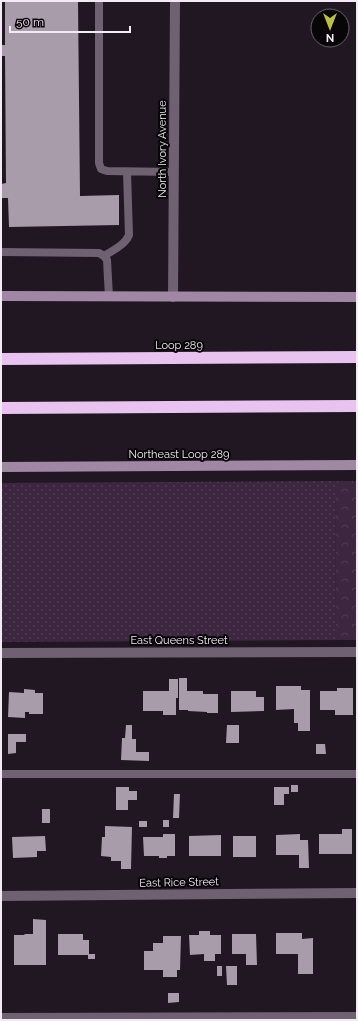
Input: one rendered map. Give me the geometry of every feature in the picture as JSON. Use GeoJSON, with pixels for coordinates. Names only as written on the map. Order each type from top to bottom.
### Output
{"type":"FeatureCollection","features":[{"type":"Feature","properties":{"kind":"highway"},"geometry":{"type":"LineString","coordinates":[[1,352],[71,358]]}},
{"type":"Feature","properties":{"kind":"highway","name":"Loop 289"},"geometry":{"type":"LineString","coordinates":[[1,359],[357,357]]}},
{"type":"Feature","properties":{"kind":"highway"},"geometry":{"type":"LineString","coordinates":[[1,408],[357,406]]}},
{"type":"Feature","properties":{"kind":"highway"},"geometry":{"type":"LineString","coordinates":[[1,413],[90,408]]}},
{"type":"Feature","properties":{"kind":"main road"},"geometry":{"type":"LineString","coordinates":[[1,296],[357,297]]}},
{"type":"Feature","properties":{"kind":"main road","name":"Northeast Loop 289"},"geometry":{"type":"LineString","coordinates":[[1,467],[357,465]]}},
{"type":"Feature","properties":{"kind":"street","name":"North Ivory Avenue"},"geometry":{"type":"LineString","coordinates":[[173,297],[174,1]]}},
{"type":"Feature","properties":{"kind":"street","name":"East Queens Street"},"geometry":{"type":"LineString","coordinates":[[1,653],[357,652]]}},
{"type":"Feature","properties":{"kind":"street","name":"East Rice Street"},"geometry":{"type":"LineString","coordinates":[[1,896],[357,893]]}},
{"type":"Feature","properties":{"kind":"lane"},"geometry":{"type":"LineString","coordinates":[[99,1],[99,163],[101,169],[107,171],[127,172],[174,172]]}},
{"type":"Feature","properties":{"kind":"lane"},"geometry":{"type":"LineString","coordinates":[[104,256],[124,243],[127,239],[127,172]]}},
{"type":"Feature","properties":{"kind":"lane"},"geometry":{"type":"LineString","coordinates":[[1,252],[99,253],[107,260],[109,297]]}},
{"type":"Feature","properties":{"kind":"lane"},"geometry":{"type":"LineString","coordinates":[[1,774],[357,774]]}},
{"type":"Feature","properties":{"kind":"lane"},"geometry":{"type":"LineString","coordinates":[[1,1017],[357,1016]]}},
{"type":"Feature","properties":{"kind":"green space"},"geometry":{"type":"Polygon","coordinates":[[[335,481],[336,640],[1,642],[1,483],[335,481]]]}},
{"type":"Feature","properties":{"kind":"green space"},"geometry":{"type":"Polygon","coordinates":[[[335,481],[357,481],[357,640],[336,640],[335,481]]]}},
{"type":"Feature","properties":{"kind":"building"},"geometry":{"type":"Polygon","coordinates":[[[5,1],[78,1],[80,196],[119,195],[119,225],[9,227],[8,198],[1,198],[1,184],[6,183],[5,56],[1,56],[1,45],[5,45],[5,1]]]}},
{"type":"Feature","properties":{"kind":"building"},"geometry":{"type":"Polygon","coordinates":[[[179,678],[187,678],[187,691],[203,691],[203,694],[218,694],[218,713],[179,710],[179,678]]]}},
{"type":"Feature","properties":{"kind":"building"},"geometry":{"type":"Polygon","coordinates":[[[169,679],[178,679],[176,715],[163,715],[163,711],[143,711],[143,691],[169,691],[169,679]]]}},
{"type":"Feature","properties":{"kind":"building"},"geometry":{"type":"Polygon","coordinates":[[[276,686],[301,686],[301,690],[310,690],[310,731],[298,731],[298,723],[294,723],[294,709],[276,710],[276,686]]]}},
{"type":"Feature","properties":{"kind":"building"},"geometry":{"type":"Polygon","coordinates":[[[337,688],[353,688],[353,715],[335,715],[335,710],[320,710],[320,691],[337,691],[337,688]]]}},
{"type":"Feature","properties":{"kind":"building"},"geometry":{"type":"Polygon","coordinates":[[[24,689],[35,690],[35,693],[43,693],[43,714],[29,714],[29,712],[25,712],[25,718],[8,717],[9,692],[24,693],[24,689]]]}},
{"type":"Feature","properties":{"kind":"building"},"geometry":{"type":"Polygon","coordinates":[[[231,691],[256,691],[256,697],[264,697],[264,711],[231,712],[231,691]]]}},
{"type":"Feature","properties":{"kind":"building"},"geometry":{"type":"Polygon","coordinates":[[[126,725],[132,725],[132,739],[136,739],[136,752],[149,752],[149,761],[121,760],[122,738],[125,738],[126,725]]]}},
{"type":"Feature","properties":{"kind":"building"},"geometry":{"type":"Polygon","coordinates":[[[227,725],[239,725],[239,743],[226,743],[227,725]]]}},
{"type":"Feature","properties":{"kind":"building"},"geometry":{"type":"Polygon","coordinates":[[[8,734],[26,734],[26,742],[16,742],[16,753],[8,754],[8,734]]]}},
{"type":"Feature","properties":{"kind":"building"},"geometry":{"type":"Polygon","coordinates":[[[316,744],[325,744],[326,754],[316,754],[316,744]]]}},
{"type":"Feature","properties":{"kind":"building"},"geometry":{"type":"Polygon","coordinates":[[[291,785],[298,785],[298,792],[291,792],[291,785]]]}},
{"type":"Feature","properties":{"kind":"building"},"geometry":{"type":"Polygon","coordinates":[[[116,787],[129,787],[129,791],[137,791],[137,800],[128,800],[128,810],[116,810],[116,787]]]}},
{"type":"Feature","properties":{"kind":"building"},"geometry":{"type":"Polygon","coordinates":[[[274,787],[289,787],[289,794],[284,794],[284,805],[274,805],[274,787]]]}},
{"type":"Feature","properties":{"kind":"building"},"geometry":{"type":"Polygon","coordinates":[[[174,794],[180,794],[179,818],[173,818],[174,794]]]}},
{"type":"Feature","properties":{"kind":"building"},"geometry":{"type":"Polygon","coordinates":[[[42,809],[50,809],[50,823],[42,823],[42,809]]]}},
{"type":"Feature","properties":{"kind":"building"},"geometry":{"type":"Polygon","coordinates":[[[163,820],[169,820],[169,827],[163,827],[163,820]]]}},
{"type":"Feature","properties":{"kind":"building"},"geometry":{"type":"Polygon","coordinates":[[[139,821],[147,821],[147,827],[139,827],[139,821]]]}},
{"type":"Feature","properties":{"kind":"building"},"geometry":{"type":"Polygon","coordinates":[[[105,826],[132,827],[131,869],[121,869],[121,861],[111,861],[111,857],[101,856],[102,837],[105,837],[105,826]]]}},
{"type":"Feature","properties":{"kind":"building"},"geometry":{"type":"Polygon","coordinates":[[[342,829],[352,829],[352,854],[319,854],[319,834],[342,834],[342,829]]]}},
{"type":"Feature","properties":{"kind":"building"},"geometry":{"type":"Polygon","coordinates":[[[163,834],[175,834],[175,856],[159,858],[159,856],[144,856],[143,837],[163,837],[163,834]]]}},
{"type":"Feature","properties":{"kind":"building"},"geometry":{"type":"Polygon","coordinates":[[[300,834],[300,840],[308,840],[309,868],[299,868],[299,855],[276,855],[276,835],[300,834]]]}},
{"type":"Feature","properties":{"kind":"building"},"geometry":{"type":"Polygon","coordinates":[[[221,835],[221,856],[189,856],[189,836],[221,835]]]}},
{"type":"Feature","properties":{"kind":"building"},"geometry":{"type":"Polygon","coordinates":[[[45,836],[46,851],[37,851],[37,857],[13,858],[12,837],[45,836]]]}},
{"type":"Feature","properties":{"kind":"building"},"geometry":{"type":"Polygon","coordinates":[[[233,836],[256,836],[256,857],[233,857],[233,836]]]}},
{"type":"Feature","properties":{"kind":"building"},"geometry":{"type":"Polygon","coordinates":[[[33,919],[46,920],[46,965],[14,965],[14,935],[33,934],[33,919]]]}},
{"type":"Feature","properties":{"kind":"building"},"geometry":{"type":"Polygon","coordinates":[[[199,931],[210,931],[210,935],[221,935],[221,954],[215,954],[215,961],[204,961],[204,954],[190,955],[189,935],[199,935],[199,931]]]}},
{"type":"Feature","properties":{"kind":"building"},"geometry":{"type":"Polygon","coordinates":[[[276,933],[302,933],[302,939],[313,938],[313,974],[298,974],[298,954],[276,954],[276,933]]]}},
{"type":"Feature","properties":{"kind":"building"},"geometry":{"type":"Polygon","coordinates":[[[58,934],[83,934],[83,940],[89,940],[89,954],[95,954],[95,959],[88,959],[88,955],[58,955],[58,934]]]}},
{"type":"Feature","properties":{"kind":"building"},"geometry":{"type":"Polygon","coordinates":[[[232,934],[256,934],[257,965],[246,965],[246,954],[232,954],[232,934]]]}},
{"type":"Feature","properties":{"kind":"building"},"geometry":{"type":"Polygon","coordinates":[[[163,936],[181,936],[180,970],[177,970],[177,977],[163,977],[163,970],[144,970],[144,951],[153,951],[153,943],[163,943],[163,936]]]}},
{"type":"Feature","properties":{"kind":"building"},"geometry":{"type":"Polygon","coordinates":[[[217,966],[222,966],[222,976],[217,976],[217,966]]]}},
{"type":"Feature","properties":{"kind":"building"},"geometry":{"type":"Polygon","coordinates":[[[226,966],[237,966],[237,985],[227,985],[226,966]]]}},
{"type":"Feature","properties":{"kind":"building"},"geometry":{"type":"Polygon","coordinates":[[[168,993],[179,993],[179,1002],[168,1003],[168,993]]]}}]}
